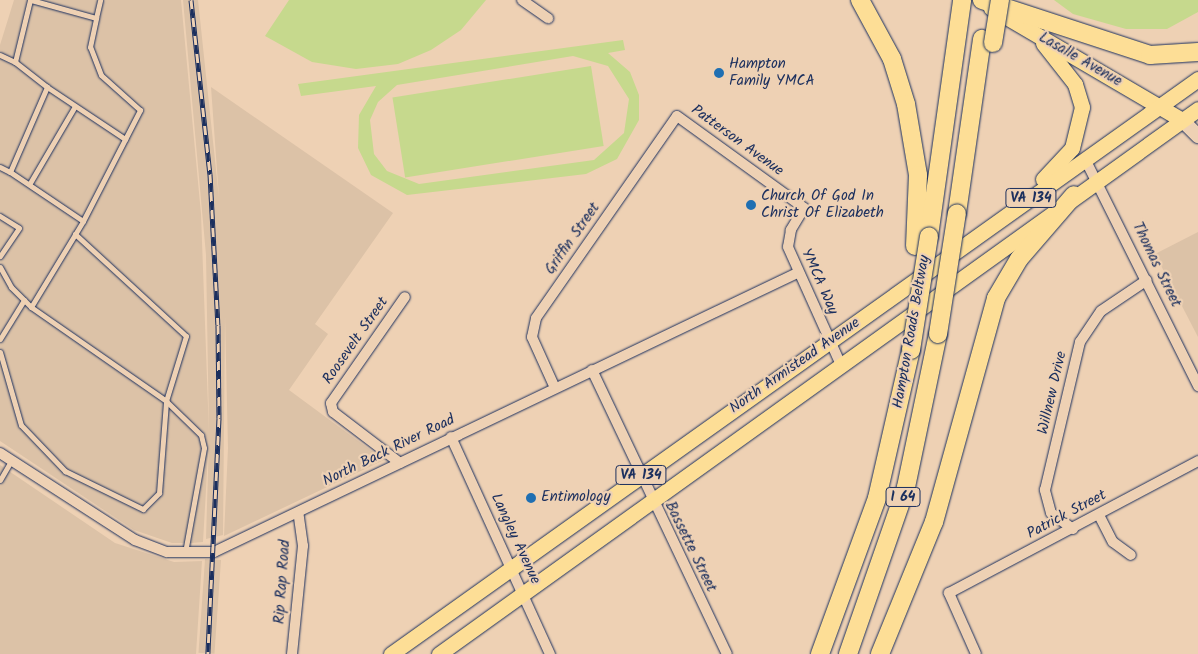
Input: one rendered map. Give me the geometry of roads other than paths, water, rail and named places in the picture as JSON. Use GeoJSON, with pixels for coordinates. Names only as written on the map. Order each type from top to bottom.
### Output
{"type":"FeatureCollection","features":[{"type":"Feature","properties":{"kind":"highway"},"geometry":{"type":"LineString","coordinates":[[860,0],[892,59],[906,104],[918,175],[922,241]]}},
{"type":"Feature","properties":{"kind":"highway","name":"Hampton Roads Beltway"},"geometry":{"type":"LineString","coordinates":[[820,654],[877,498],[911,350],[919,302],[922,241],[962,0]]}},
{"type":"Feature","properties":{"kind":"highway"},"geometry":{"type":"LineString","coordinates":[[980,0],[1150,55],[1198,52]]}},
{"type":"Feature","properties":{"kind":"highway","name":"Hampton Roads Beltway"},"geometry":{"type":"LineString","coordinates":[[848,654],[906,487],[938,334],[972,110],[988,41],[988,0]]}},
{"type":"Feature","properties":{"kind":"highway"},"geometry":{"type":"LineString","coordinates":[[988,41],[1000,0]]}},
{"type":"Feature","properties":{"kind":"highway"},"geometry":{"type":"LineString","coordinates":[[880,654],[934,522],[996,298],[1019,260],[1074,195]]}},
{"type":"Feature","properties":{"kind":"main road","name":"Lasalle Avenue"},"geometry":{"type":"LineString","coordinates":[[980,0],[1037,36],[1182,120],[1198,136]]}},
{"type":"Feature","properties":{"kind":"main road"},"geometry":{"type":"LineString","coordinates":[[1014,210],[1064,158],[1081,125],[1082,107],[1075,84],[1037,36]]}},
{"type":"Feature","properties":{"kind":"main road","name":"North Armistead Avenue"},"geometry":{"type":"LineString","coordinates":[[391,654],[1198,79]]}},
{"type":"Feature","properties":{"kind":"main road","name":"North Armistead Avenue"},"geometry":{"type":"LineString","coordinates":[[439,654],[842,367],[1074,195],[1198,109]]}},
{"type":"Feature","properties":{"kind":"main road","name":"Lasalle Avenue"},"geometry":{"type":"LineString","coordinates":[[1182,120],[1198,123]]}},
{"type":"Feature","properties":{"kind":"street"},"geometry":{"type":"LineString","coordinates":[[522,0],[548,18]]}},
{"type":"Feature","properties":{"kind":"street","name":"Patterson Avenue"},"geometry":{"type":"LineString","coordinates":[[676,116],[804,208]]}},
{"type":"Feature","properties":{"kind":"street","name":"Griffin Street"},"geometry":{"type":"LineString","coordinates":[[555,388],[532,337],[536,318],[676,116]]}},
{"type":"Feature","properties":{"kind":"street","name":"Thomas Street"},"geometry":{"type":"LineString","coordinates":[[1085,159],[1147,280],[1198,386]]}},
{"type":"Feature","properties":{"kind":"street","name":"YMCA Way"},"geometry":{"type":"LineString","coordinates":[[804,208],[791,230],[788,247],[796,273],[842,367]]}},
{"type":"Feature","properties":{"kind":"street","name":"North Back River Road"},"geometry":{"type":"LineString","coordinates":[[0,454],[111,528],[168,552],[214,552],[796,273]]}},
{"type":"Feature","properties":{"kind":"street","name":"Willnew Drive"},"geometry":{"type":"LineString","coordinates":[[1073,529],[1051,513],[1045,490],[1080,342],[1101,311],[1147,280]]}},
{"type":"Feature","properties":{"kind":"street","name":"Roosevelt Street"},"geometry":{"type":"LineString","coordinates":[[400,463],[333,412],[331,403],[405,297]]}},
{"type":"Feature","properties":{"kind":"street","name":"Bassette Street"},"geometry":{"type":"LineString","coordinates":[[592,370],[640,476],[727,654]]}},
{"type":"Feature","properties":{"kind":"street","name":"Langley Avenue"},"geometry":{"type":"LineString","coordinates":[[451,437],[550,654]]}},
{"type":"Feature","properties":{"kind":"street","name":"Patrick Street"},"geometry":{"type":"LineString","coordinates":[[976,654],[949,593],[1100,515],[1198,461]]}},
{"type":"Feature","properties":{"kind":"street","name":"Rip Rap Road"},"geometry":{"type":"LineString","coordinates":[[292,654],[303,546],[298,512]]}},
{"type":"Feature","properties":{"kind":"street"},"geometry":{"type":"LineString","coordinates":[[1100,515],[1113,542],[1131,555]]}},
{"type":"Feature","properties":{"kind":"lane"},"geometry":{"type":"LineString","coordinates":[[15,62],[31,0],[96,18]]}},
{"type":"Feature","properties":{"kind":"lane"},"geometry":{"type":"LineString","coordinates":[[31,307],[75,234],[140,110],[101,75],[90,47],[100,0]]}},
{"type":"Feature","properties":{"kind":"lane"},"geometry":{"type":"LineString","coordinates":[[0,55],[15,62],[75,106],[125,139]]}},
{"type":"Feature","properties":{"kind":"lane"},"geometry":{"type":"LineString","coordinates":[[10,172],[47,86]]}},
{"type":"Feature","properties":{"kind":"lane"},"geometry":{"type":"LineString","coordinates":[[30,183],[75,106]]}},
{"type":"Feature","properties":{"kind":"lane"},"geometry":{"type":"LineString","coordinates":[[0,167],[30,183],[82,221]]}},
{"type":"Feature","properties":{"kind":"lane"},"geometry":{"type":"LineString","coordinates":[[0,216],[18,228],[0,256]]}},
{"type":"Feature","properties":{"kind":"lane"},"geometry":{"type":"LineString","coordinates":[[0,352],[21,425],[65,471],[143,509],[159,493],[166,401],[186,336],[75,234]]}},
{"type":"Feature","properties":{"kind":"lane"},"geometry":{"type":"LineString","coordinates":[[0,266],[31,307],[166,401],[201,435],[204,448],[185,553]]}},
{"type":"Feature","properties":{"kind":"lane"},"geometry":{"type":"LineString","coordinates":[[0,339],[24,300]]}},
{"type":"Feature","properties":{"kind":"lane"},"geometry":{"type":"LineString","coordinates":[[0,480],[11,461]]}},
{"type":"Feature","properties":{"kind":"railway"},"geometry":{"type":"LineString","coordinates":[[191,0],[210,174],[218,325],[219,418],[208,654]]}},
{"type":"Feature","properties":{"kind":"place","name":"Hampton Family YMCA"},"geometry":{"type":"Point","coordinates":[719,73]}},
{"type":"Feature","properties":{"kind":"place","name":"Church Of God In Christ Of Elizabeth"},"geometry":{"type":"Point","coordinates":[751,205]}},
{"type":"Feature","properties":{"kind":"place","name":"Entimology"},"geometry":{"type":"Point","coordinates":[531,498]}}]}
